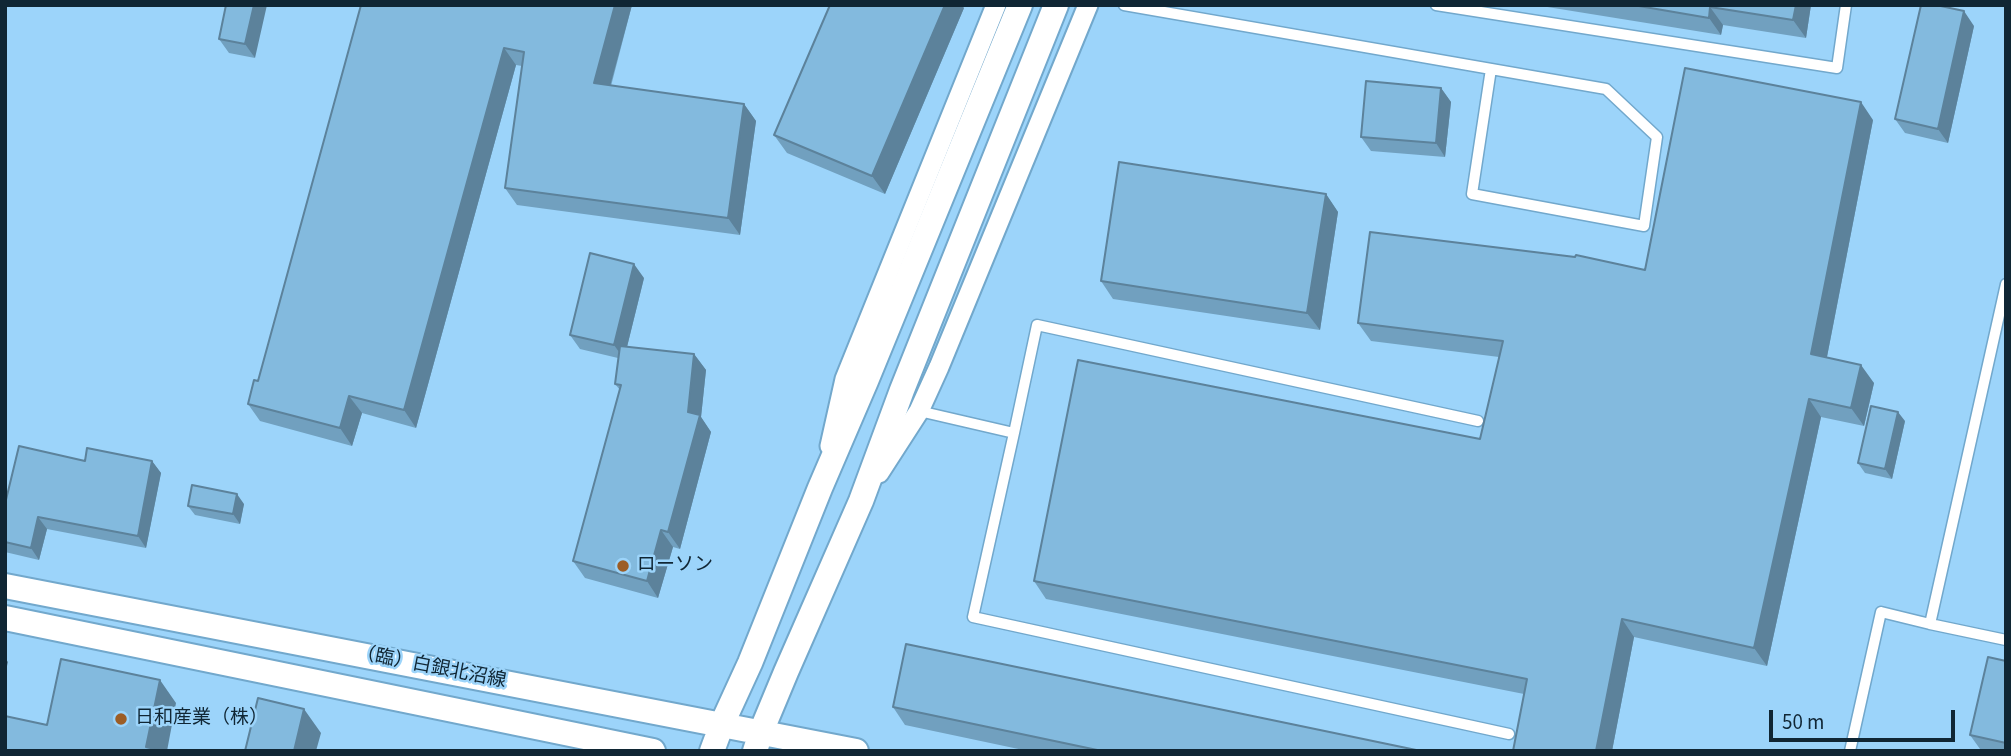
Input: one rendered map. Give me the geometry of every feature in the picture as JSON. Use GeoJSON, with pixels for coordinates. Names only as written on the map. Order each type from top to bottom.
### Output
{"type":"FeatureCollection","features":[{"type":"Feature","properties":{"kind":"street"},"geometry":{"type":"LineString","coordinates":[[820,488],[845,379],[996,5]]}},
{"type":"Feature","properties":{"kind":"street"},"geometry":{"type":"LineString","coordinates":[[712,751],[1020,5]]}},
{"type":"Feature","properties":{"kind":"street"},"geometry":{"type":"LineString","coordinates":[[758,741],[861,501],[902,390],[1056,5]]}},
{"type":"Feature","properties":{"kind":"street"},"geometry":{"type":"LineString","coordinates":[[861,501],[919,411],[1088,5]]}},
{"type":"Feature","properties":{"kind":"street","name":"（臨）白銀北沼線"},"geometry":{"type":"LineString","coordinates":[[5,586],[722,724],[758,741],[856,751]]}},
{"type":"Feature","properties":{"kind":"street","name":"（臨）白銀北沼線"},"geometry":{"type":"LineString","coordinates":[[5,618],[653,751]]}},
{"type":"Feature","properties":{"kind":"lane"},"geometry":{"type":"LineString","coordinates":[[1124,5],[1606,89],[1657,137],[1644,226],[1472,194],[1491,69]]}},
{"type":"Feature","properties":{"kind":"lane"},"geometry":{"type":"LineString","coordinates":[[1436,5],[1836,68],[1846,5]]}},
{"type":"Feature","properties":{"kind":"lane"},"geometry":{"type":"LineString","coordinates":[[1930,624],[2006,284]]}},
{"type":"Feature","properties":{"kind":"lane"},"geometry":{"type":"LineString","coordinates":[[1478,421],[1037,325],[973,617],[1509,734]]}},
{"type":"Feature","properties":{"kind":"lane"},"geometry":{"type":"LineString","coordinates":[[919,411],[1014,433]]}},
{"type":"Feature","properties":{"kind":"lane"},"geometry":{"type":"LineString","coordinates":[[1850,751],[1881,612],[2006,640]]}},
{"type":"Feature","properties":{"kind":"building"},"geometry":{"type":"Polygon","coordinates":[[[226,5],[254,5],[245,44],[219,39],[226,5]]]}},
{"type":"Feature","properties":{"kind":"building"},"geometry":{"type":"Polygon","coordinates":[[[361,5],[615,5],[594,83],[744,104],[728,218],[505,188],[524,52],[504,48],[404,410],[349,396],[340,428],[248,404],[254,380],[258,381],[361,5]]]}},
{"type":"Feature","properties":{"kind":"building"},"geometry":{"type":"Polygon","coordinates":[[[830,5],[945,5],[872,176],[774,135],[830,5]]]}},
{"type":"Feature","properties":{"kind":"building"},"geometry":{"type":"Polygon","coordinates":[[[1633,5],[1796,5],[1793,20],[1710,7],[1709,18],[1633,5]]]}},
{"type":"Feature","properties":{"kind":"building"},"geometry":{"type":"Polygon","coordinates":[[[1921,5],[1964,11],[1938,129],[1895,119],[1921,5]]]}},
{"type":"Feature","properties":{"kind":"building"},"geometry":{"type":"Polygon","coordinates":[[[1685,68],[1861,102],[1811,354],[1861,365],[1851,408],[1809,399],[1754,648],[1622,619],[1596,751],[1513,751],[1527,679],[1034,581],[1078,360],[1480,439],[1503,341],[1358,323],[1370,232],[1576,255],[1645,270],[1685,68]]]}},
{"type":"Feature","properties":{"kind":"building"},"geometry":{"type":"Polygon","coordinates":[[[1366,81],[1441,88],[1436,143],[1361,137],[1366,81]]]}},
{"type":"Feature","properties":{"kind":"building"},"geometry":{"type":"Polygon","coordinates":[[[1119,162],[1326,194],[1307,313],[1101,281],[1119,162]]]}},
{"type":"Feature","properties":{"kind":"building"},"geometry":{"type":"Polygon","coordinates":[[[590,253],[634,264],[614,345],[570,335],[590,253]]]}},
{"type":"Feature","properties":{"kind":"building"},"geometry":{"type":"Polygon","coordinates":[[[620,346],[694,354],[688,412],[700,415],[668,532],[661,530],[647,581],[573,561],[621,385],[615,384],[620,346]]]}},
{"type":"Feature","properties":{"kind":"building"},"geometry":{"type":"Polygon","coordinates":[[[1871,406],[1898,412],[1885,469],[1858,463],[1871,406]]]}},
{"type":"Feature","properties":{"kind":"building"},"geometry":{"type":"Polygon","coordinates":[[[19,446],[85,461],[87,448],[152,461],[138,536],[38,517],[31,548],[5,542],[5,504],[19,446]]]}},
{"type":"Feature","properties":{"kind":"building"},"geometry":{"type":"Polygon","coordinates":[[[192,485],[237,494],[233,514],[188,506],[192,485]]]}},
{"type":"Feature","properties":{"kind":"building"},"geometry":{"type":"Polygon","coordinates":[[[906,644],[1421,751],[1102,751],[893,707],[906,644]]]}},
{"type":"Feature","properties":{"kind":"building"},"geometry":{"type":"Polygon","coordinates":[[[1988,657],[2006,661],[2006,743],[1970,735],[1988,657]]]}},
{"type":"Feature","properties":{"kind":"building"},"geometry":{"type":"Polygon","coordinates":[[[61,659],[160,680],[146,747],[163,751],[5,751],[5,716],[47,725],[61,659]]]}},
{"type":"Feature","properties":{"kind":"building"},"geometry":{"type":"Polygon","coordinates":[[[258,698],[304,709],[294,751],[245,751],[258,698]]]}},
{"type":"Feature","properties":{"kind":"place","name":"ローソン"},"geometry":{"type":"Point","coordinates":[623,566]}},
{"type":"Feature","properties":{"kind":"place","name":"日和産業（株）"},"geometry":{"type":"Point","coordinates":[121,719]}}]}
